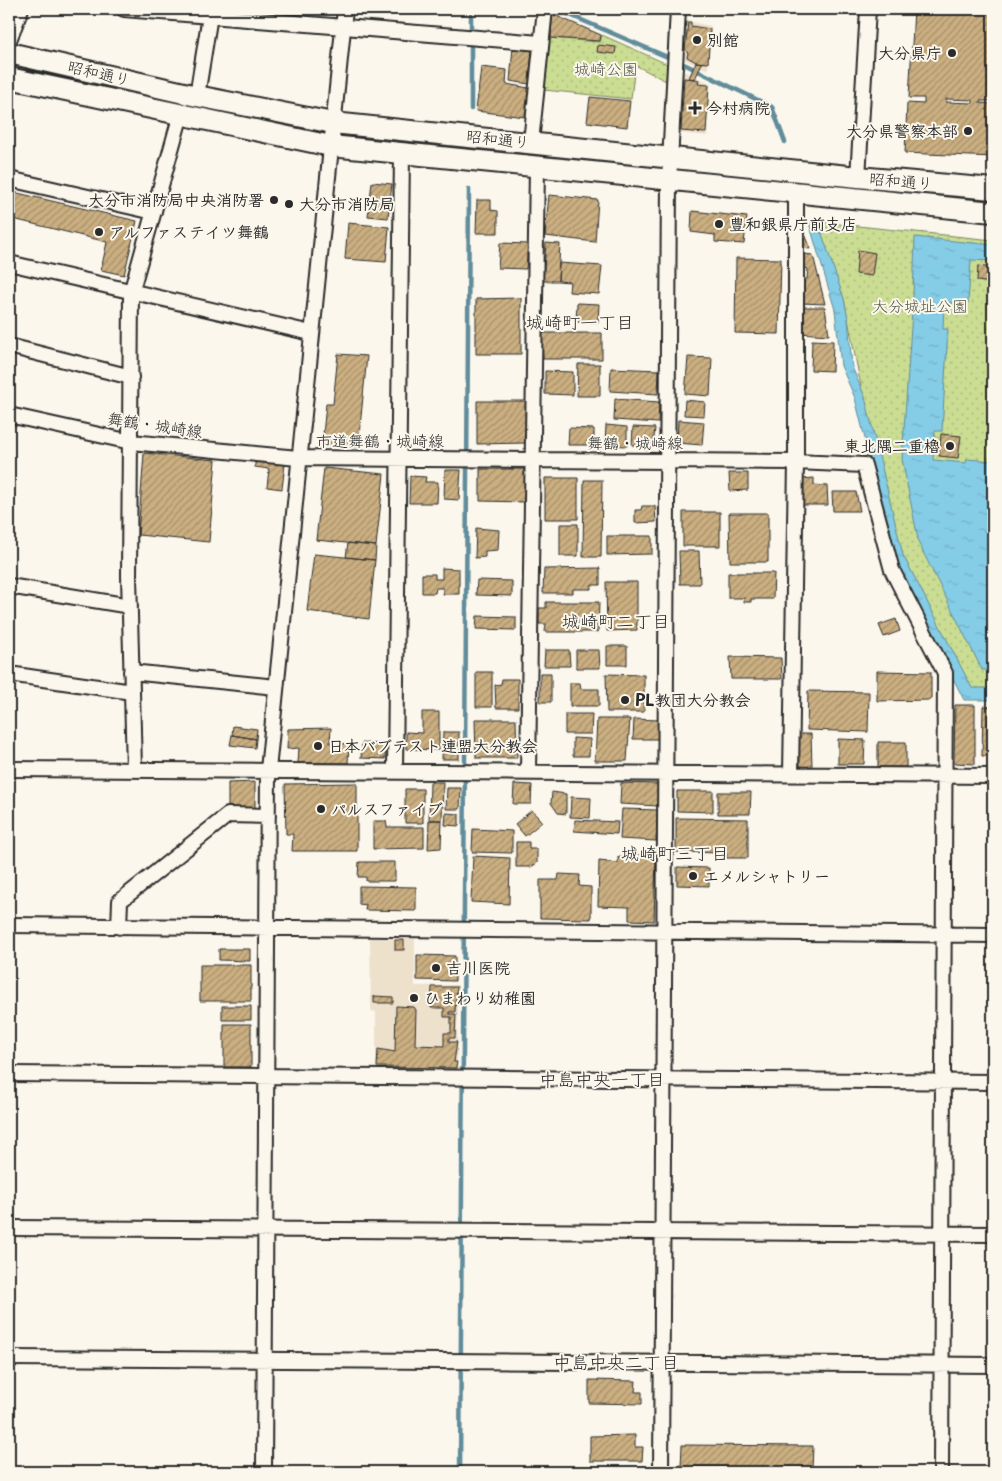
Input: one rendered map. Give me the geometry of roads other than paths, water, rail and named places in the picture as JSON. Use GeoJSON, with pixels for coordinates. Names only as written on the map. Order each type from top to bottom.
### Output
{"type":"FeatureCollection","features":[{"type":"Feature","properties":{"kind":"highway","name":"昭和通り"},"geometry":{"type":"LineString","coordinates":[[9,52],[197,96],[333,123],[858,177],[993,188]]}},
{"type":"Feature","properties":{"kind":"highway","name":"昭和通り"},"geometry":{"type":"LineString","coordinates":[[9,78],[331,146],[993,212]]}},
{"type":"Feature","properties":{"kind":"street"},"geometry":{"type":"LineString","coordinates":[[9,40],[20,9]]}},
{"type":"Feature","properties":{"kind":"street"},"geometry":{"type":"LineString","coordinates":[[124,9],[211,12],[343,27],[540,43]]}},
{"type":"Feature","properties":{"kind":"street"},"geometry":{"type":"LineString","coordinates":[[264,1472],[268,770],[298,458],[345,9]]}},
{"type":"Feature","properties":{"kind":"street"},"geometry":{"type":"LineString","coordinates":[[531,142],[545,9]]}},
{"type":"Feature","properties":{"kind":"street"},"geometry":{"type":"LineString","coordinates":[[660,1472],[669,181],[678,9]]}},
{"type":"Feature","properties":{"kind":"street"},"geometry":{"type":"LineString","coordinates":[[858,177],[868,9]]}},
{"type":"Feature","properties":{"kind":"street"},"geometry":{"type":"LineString","coordinates":[[197,96],[211,12]]}},
{"type":"Feature","properties":{"kind":"street"},"geometry":{"type":"LineString","coordinates":[[134,769],[130,606],[131,293],[180,114]]}},
{"type":"Feature","properties":{"kind":"street"},"geometry":{"type":"LineString","coordinates":[[396,771],[402,153]]}},
{"type":"Feature","properties":{"kind":"street"},"geometry":{"type":"LineString","coordinates":[[528,772],[531,460],[537,167]]}},
{"type":"Feature","properties":{"kind":"street"},"geometry":{"type":"LineString","coordinates":[[9,179],[154,212]]}},
{"type":"Feature","properties":{"kind":"street"},"geometry":{"type":"LineString","coordinates":[[791,774],[796,462],[796,193]]}},
{"type":"Feature","properties":{"kind":"street"},"geometry":{"type":"LineString","coordinates":[[9,263],[131,293],[311,333]]}},
{"type":"Feature","properties":{"kind":"street"},"geometry":{"type":"LineString","coordinates":[[9,346],[131,377]]}},
{"type":"Feature","properties":{"kind":"street","name":"舞鶴・城崎線"},"geometry":{"type":"LineString","coordinates":[[9,415],[131,442],[298,458]]}},
{"type":"Feature","properties":{"kind":"street","name":"市道舞鶴・城崎線"},"geometry":{"type":"LineString","coordinates":[[298,458],[468,459]]}},
{"type":"Feature","properties":{"kind":"street","name":"舞鶴・城崎線"},"geometry":{"type":"LineString","coordinates":[[468,459],[796,462],[864,465],[892,570],[945,673],[944,776]]}},
{"type":"Feature","properties":{"kind":"street"},"geometry":{"type":"LineString","coordinates":[[9,586],[130,606]]}},
{"type":"Feature","properties":{"kind":"street"},"geometry":{"type":"LineString","coordinates":[[131,672],[276,687]]}},
{"type":"Feature","properties":{"kind":"street"},"geometry":{"type":"LineString","coordinates":[[9,674],[132,692]]}},
{"type":"Feature","properties":{"kind":"street"},"geometry":{"type":"LineString","coordinates":[[9,768],[993,776]]}},
{"type":"Feature","properties":{"kind":"street"},"geometry":{"type":"LineString","coordinates":[[941,1472],[944,776]]}},
{"type":"Feature","properties":{"kind":"street"},"geometry":{"type":"LineString","coordinates":[[119,927],[120,901],[228,815],[268,816]]}},
{"type":"Feature","properties":{"kind":"street"},"geometry":{"type":"LineString","coordinates":[[9,925],[993,935]]}},
{"type":"Feature","properties":{"kind":"street"},"geometry":{"type":"LineString","coordinates":[[9,1074],[993,1082]]}},
{"type":"Feature","properties":{"kind":"street"},"geometry":{"type":"LineString","coordinates":[[9,1228],[993,1234]]}},
{"type":"Feature","properties":{"kind":"street"},"geometry":{"type":"LineString","coordinates":[[9,1358],[993,1366]]}},
{"type":"Feature","properties":{"kind":"water"},"geometry":{"type":"Polygon","coordinates":[[[809,223],[819,225],[844,299],[848,318],[852,367],[865,397],[903,555],[972,688],[993,688],[993,700],[964,700],[896,565],[855,398],[841,366],[835,310],[809,223]]]}},
{"type":"Feature","properties":{"kind":"water"},"geometry":{"type":"Polygon","coordinates":[[[915,237],[993,245],[993,261],[971,260],[968,303],[944,303],[943,329],[948,329],[942,431],[935,431],[933,460],[966,463],[967,459],[993,461],[989,515],[993,515],[993,670],[982,670],[919,544],[902,459],[913,297],[915,237]]]}},
{"type":"Feature","properties":{"kind":"waterway"},"geometry":{"type":"LineString","coordinates":[[471,9],[471,109]]}},
{"type":"Feature","properties":{"kind":"waterway"},"geometry":{"type":"LineString","coordinates":[[556,9],[686,65],[772,107],[785,142]]}},
{"type":"Feature","properties":{"kind":"waterway"},"geometry":{"type":"LineString","coordinates":[[460,1472],[469,189]]}},
{"type":"Feature","properties":{"kind":"place","name":"別館"},"geometry":{"type":"Point","coordinates":[697,40]}},
{"type":"Feature","properties":{"kind":"place","name":"大分県庁"},"geometry":{"type":"Point","coordinates":[952,53]}},
{"type":"Feature","properties":{"kind":"place","name":"今村病院"},"geometry":{"type":"Point","coordinates":[695,108]}},
{"type":"Feature","properties":{"kind":"place","name":"大分県警察本部"},"geometry":{"type":"Point","coordinates":[968,131]}},
{"type":"Feature","properties":{"kind":"place","name":"大分市消防局中央消防署"},"geometry":{"type":"Point","coordinates":[274,200]}},
{"type":"Feature","properties":{"kind":"place","name":"大分市消防局"},"geometry":{"type":"Point","coordinates":[289,204]}},
{"type":"Feature","properties":{"kind":"place","name":"豊和銀県庁前支店"},"geometry":{"type":"Point","coordinates":[719,224]}},
{"type":"Feature","properties":{"kind":"place","name":"アルファステイツ舞鶴"},"geometry":{"type":"Point","coordinates":[99,232]}},
{"type":"Feature","properties":{"kind":"place","name":"東北隅二重櫓"},"geometry":{"type":"Point","coordinates":[950,446]}},
{"type":"Feature","properties":{"kind":"place","name":"PL教団大分教会"},"geometry":{"type":"Point","coordinates":[625,700]}},
{"type":"Feature","properties":{"kind":"place","name":"日本バブテスト連盟大分教会"},"geometry":{"type":"Point","coordinates":[318,746]}},
{"type":"Feature","properties":{"kind":"place","name":"パルスファイブ"},"geometry":{"type":"Point","coordinates":[321,809]}},
{"type":"Feature","properties":{"kind":"place","name":"エメルシャトリー"},"geometry":{"type":"Point","coordinates":[693,876]}},
{"type":"Feature","properties":{"kind":"place","name":"吉川医院"},"geometry":{"type":"Point","coordinates":[436,968]}},
{"type":"Feature","properties":{"kind":"place","name":"ひまわり幼稚園"},"geometry":{"type":"Point","coordinates":[414,998]}},
{"type":"Feature","properties":{"kind":"district","name":"城崎町一丁目"},"geometry":{"type":"Point","coordinates":[580,323]}},
{"type":"Feature","properties":{"kind":"district","name":"城崎町二丁目"},"geometry":{"type":"Point","coordinates":[616,622]}},
{"type":"Feature","properties":{"kind":"district","name":"城崎町三丁目"},"geometry":{"type":"Point","coordinates":[675,854]}},
{"type":"Feature","properties":{"kind":"district","name":"中島中央一丁目"},"geometry":{"type":"Point","coordinates":[602,1080]}},
{"type":"Feature","properties":{"kind":"district","name":"中島中央二丁目"},"geometry":{"type":"Point","coordinates":[616,1363]}},
{"type":"Feature","properties":{"kind":"park label","name":"城崎公園"},"geometry":{"type":"Point","coordinates":[606,69]}},
{"type":"Feature","properties":{"kind":"park label","name":"大分城址公園"},"geometry":{"type":"Point","coordinates":[920,306]}}]}
